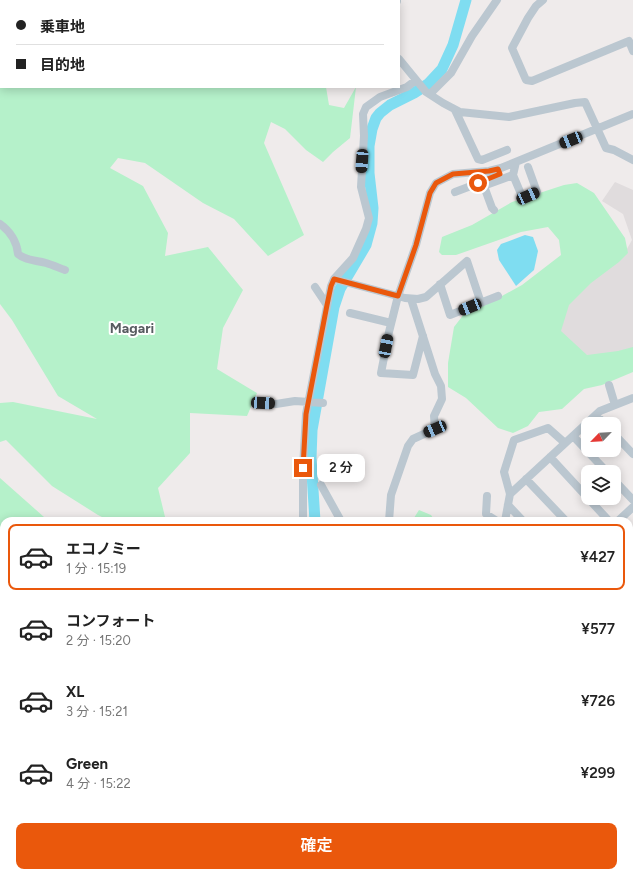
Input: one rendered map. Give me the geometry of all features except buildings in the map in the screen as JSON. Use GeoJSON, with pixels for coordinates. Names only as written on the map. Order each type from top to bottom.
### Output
{"type":"FeatureCollection","features":[{"type":"Feature","properties":{"kind":"street"},"geometry":{"type":"LineString","coordinates":[[428,93],[451,73],[472,36],[497,0]]}},
{"type":"Feature","properties":{"kind":"street"},"geometry":{"type":"LineString","coordinates":[[542,0],[528,18],[512,48],[526,80],[532,81],[629,41],[633,52]]}},
{"type":"Feature","properties":{"kind":"street"},"geometry":{"type":"LineString","coordinates":[[400,60],[417,82],[428,93],[460,112],[509,116],[585,102],[606,148],[614,150],[633,160]]}},
{"type":"Feature","properties":{"kind":"street"},"geometry":{"type":"LineString","coordinates":[[303,517],[306,414],[310,401],[331,286],[353,258],[366,229],[369,218],[361,187],[364,136],[363,114],[366,107],[373,101],[417,82]]}},
{"type":"Feature","properties":{"kind":"street"},"geometry":{"type":"LineString","coordinates":[[455,110],[478,159],[482,160],[507,150]]}},
{"type":"Feature","properties":{"kind":"street"},"geometry":{"type":"LineString","coordinates":[[423,336],[413,375],[381,373],[398,296],[416,245],[430,193],[436,183],[453,174],[482,172],[498,169],[633,114]]}},
{"type":"Feature","properties":{"kind":"street"},"geometry":{"type":"LineString","coordinates":[[516,162],[513,175],[521,194],[528,196],[537,192],[528,167]]}},
{"type":"Feature","properties":{"kind":"street"},"geometry":{"type":"LineString","coordinates":[[455,192],[500,174],[498,169]]}},
{"type":"Feature","properties":{"kind":"street"},"geometry":{"type":"LineString","coordinates":[[494,210],[485,189],[486,185],[513,175]]}},
{"type":"Feature","properties":{"kind":"street"},"geometry":{"type":"LineString","coordinates":[[0,224],[10,233],[17,247],[18,254],[22,258],[45,263],[65,270]]}},
{"type":"Feature","properties":{"kind":"street"},"geometry":{"type":"LineString","coordinates":[[335,279],[398,296],[418,299],[426,297],[467,261],[481,303]]}},
{"type":"Feature","properties":{"kind":"street"},"geometry":{"type":"LineString","coordinates":[[440,284],[450,315],[498,296]]}},
{"type":"Feature","properties":{"kind":"street"},"geometry":{"type":"LineString","coordinates":[[316,287],[327,305]]}},
{"type":"Feature","properties":{"kind":"street"},"geometry":{"type":"LineString","coordinates":[[389,517],[391,495],[408,446],[413,439],[435,429],[434,416],[442,399],[441,386],[435,374],[412,299]]}},
{"type":"Feature","properties":{"kind":"street"},"geometry":{"type":"LineString","coordinates":[[350,313],[392,323]]}},
{"type":"Feature","properties":{"kind":"street"},"geometry":{"type":"LineString","coordinates":[[609,385],[616,405]]}},
{"type":"Feature","properties":{"kind":"street"},"geometry":{"type":"LineString","coordinates":[[510,494],[600,411],[630,399],[633,407]]}},
{"type":"Feature","properties":{"kind":"street"},"geometry":{"type":"LineString","coordinates":[[263,403],[276,404],[295,401],[322,403]]}},
{"type":"Feature","properties":{"kind":"street"},"geometry":{"type":"LineString","coordinates":[[506,517],[510,494],[504,472],[514,440],[548,428],[565,443]]}},
{"type":"Feature","properties":{"kind":"street"},"geometry":{"type":"LineString","coordinates":[[572,436],[600,465]]}},
{"type":"Feature","properties":{"kind":"street"},"geometry":{"type":"LineString","coordinates":[[621,441],[633,454]]}},
{"type":"Feature","properties":{"kind":"street"},"geometry":{"type":"LineString","coordinates":[[550,457],[605,517]]}},
{"type":"Feature","properties":{"kind":"street"},"geometry":{"type":"LineString","coordinates":[[526,479],[562,517]]}},
{"type":"Feature","properties":{"kind":"street"},"geometry":{"type":"LineString","coordinates":[[321,485],[339,517]]}},
{"type":"Feature","properties":{"kind":"street"},"geometry":{"type":"LineString","coordinates":[[621,487],[633,500]]}},
{"type":"Feature","properties":{"kind":"street"},"geometry":{"type":"LineString","coordinates":[[486,496],[486,514],[491,517]]}},
{"type":"Feature","properties":{"kind":"street"},"geometry":{"type":"LineString","coordinates":[[508,505],[519,517]]}},
{"type":"Feature","properties":{"kind":"street"},"geometry":{"type":"LineString","coordinates":[[622,517],[633,507]]}},
{"type":"Feature","properties":{"kind":"shaded area"},"geometry":{"type":"Polygon","coordinates":[[[615,182],[633,190],[633,353],[589,360],[561,337],[561,305],[623,256],[632,240],[623,214],[602,201],[615,182]]]}},
{"type":"Feature","properties":{"kind":"green space"},"geometry":{"type":"Polygon","coordinates":[[[0,88],[326,88],[329,105],[344,108],[356,88],[350,138],[323,162],[306,150],[285,129],[271,122],[264,143],[304,235],[268,256],[234,219],[203,203],[145,163],[118,158],[110,168],[143,186],[168,233],[165,256],[208,247],[243,290],[223,328],[217,369],[257,393],[247,416],[190,413],[190,453],[158,488],[165,517],[102,517],[52,486],[6,440],[0,442],[0,403],[13,402],[97,419],[58,396],[12,320],[0,304],[0,88]]]}},
{"type":"Feature","properties":{"kind":"green space"},"geometry":{"type":"Polygon","coordinates":[[[577,183],[594,193],[625,238],[628,253],[619,262],[591,283],[569,305],[561,331],[587,355],[618,351],[633,347],[633,372],[602,385],[584,389],[562,409],[539,412],[528,426],[513,433],[498,428],[466,398],[448,387],[448,363],[454,327],[464,314],[493,301],[522,285],[561,255],[559,240],[548,227],[521,232],[456,255],[442,255],[439,252],[442,237],[472,225],[512,202],[564,185],[577,183]]]}},
{"type":"Feature","properties":{"kind":"green space"},"geometry":{"type":"Polygon","coordinates":[[[0,478],[44,517],[0,517],[0,478]]]}},
{"type":"Feature","properties":{"kind":"green space"},"geometry":{"type":"Polygon","coordinates":[[[419,510],[432,517],[415,517],[419,510]]]}},
{"type":"Feature","properties":{"kind":"water"},"geometry":{"type":"Polygon","coordinates":[[[525,235],[533,237],[538,251],[534,270],[516,286],[499,260],[497,250],[501,244],[525,235]]]}},
{"type":"Feature","properties":{"kind":"waterway"},"geometry":{"type":"LineString","coordinates":[[315,517],[311,458],[312,430],[334,307],[340,289],[366,245],[372,223],[373,208],[369,173],[369,146],[372,129],[376,118],[380,113],[390,105],[428,84],[442,69],[453,45],[466,0]]}},
{"type":"Feature","properties":{"kind":"district","name":"Magari"},"geometry":{"type":"Point","coordinates":[132,328]}},
{"type":"Feature","properties":{"kind":"route"},"geometry":{"type":"LineString","coordinates":[[303,468],[306,414],[327,305],[334,279],[398,296],[416,245],[430,193],[436,183],[453,174],[498,169],[500,174],[478,183]]}}]}
